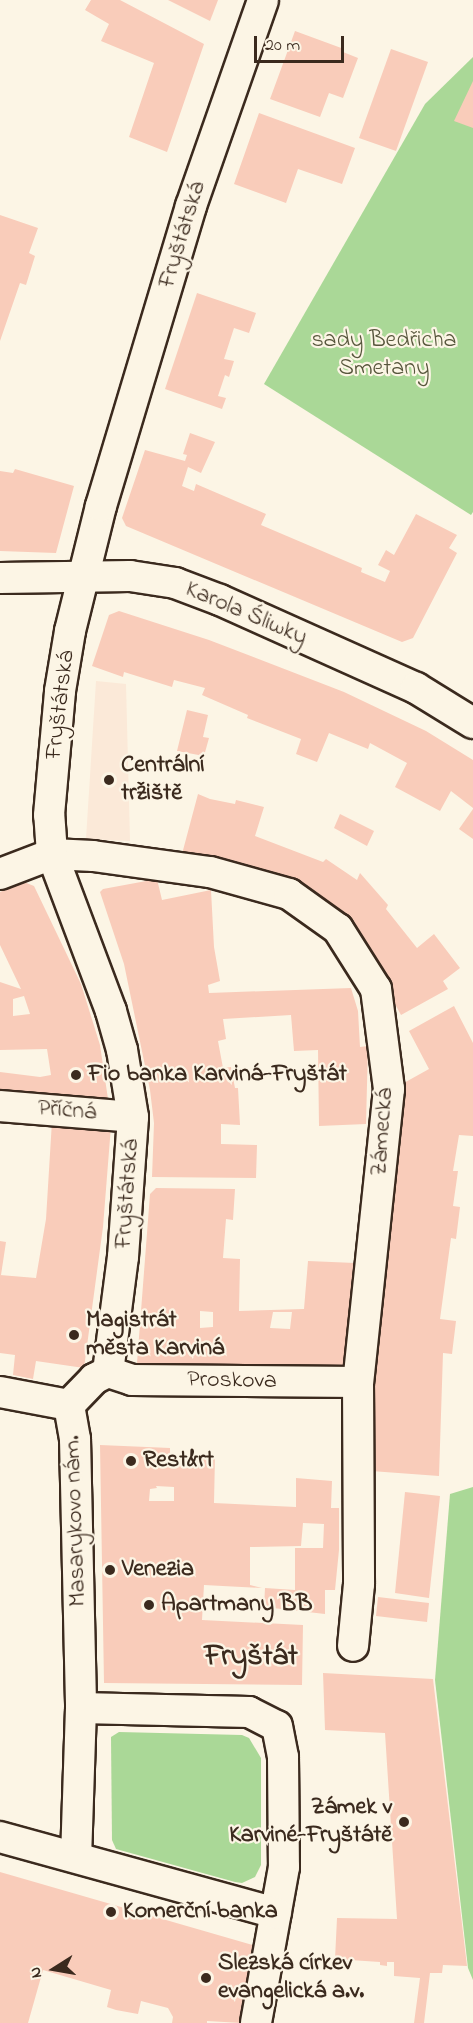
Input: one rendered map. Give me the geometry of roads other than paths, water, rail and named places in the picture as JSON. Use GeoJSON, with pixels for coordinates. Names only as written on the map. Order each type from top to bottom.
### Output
{"type":"FeatureCollection","features":[{"type":"Feature","properties":{"kind":"street","name":"Fryštátská"},"geometry":{"type":"LineString","coordinates":[[108,1372],[123,1257],[133,1118],[122,1050],[111,1011],[52,855],[49,814],[60,691],[70,631],[101,506],[191,206],[263,0]]}},
{"type":"Feature","properties":{"kind":"street","name":"Karola Śliwky"},"geometry":{"type":"LineString","coordinates":[[0,578],[130,576],[174,583],[220,600],[416,688],[473,723]]}},
{"type":"Feature","properties":{"kind":"street","name":"Zámecká"},"geometry":{"type":"LineString","coordinates":[[52,855],[93,856],[210,872],[289,894],[338,929],[376,989],[389,1089],[358,1382],[360,1584],[353,1646]]}},
{"type":"Feature","properties":{"kind":"street"},"geometry":{"type":"LineString","coordinates":[[0,874],[52,855]]}},
{"type":"Feature","properties":{"kind":"street","name":"Příčná"},"geometry":{"type":"LineString","coordinates":[[0,1106],[133,1118]]}},
{"type":"Feature","properties":{"kind":"street"},"geometry":{"type":"LineString","coordinates":[[69,1405],[94,1378],[108,1372]]}},
{"type":"Feature","properties":{"kind":"street","name":"Proskova"},"geometry":{"type":"LineString","coordinates":[[108,1372],[132,1380],[358,1382]]}},
{"type":"Feature","properties":{"kind":"street","name":"Masarykovo nám."},"geometry":{"type":"LineString","coordinates":[[0,1392],[69,1405],[75,1439],[81,1708],[76,1856]]}},
{"type":"Feature","properties":{"kind":"street"},"geometry":{"type":"LineString","coordinates":[[81,1708],[249,1712],[277,1726],[283,1757],[284,1867],[256,2023]]}},
{"type":"Feature","properties":{"kind":"street"},"geometry":{"type":"LineString","coordinates":[[0,1837],[76,1856],[276,1913]]}},
{"type":"Feature","properties":{"kind":"place","name":"Centrální tržiště"},"geometry":{"type":"Point","coordinates":[109,780]}},
{"type":"Feature","properties":{"kind":"place","name":"Fio banka Karviná-Fryštát"},"geometry":{"type":"Point","coordinates":[76,1075]}},
{"type":"Feature","properties":{"kind":"place","name":"Magistrát města Karviná"},"geometry":{"type":"Point","coordinates":[74,1335]}},
{"type":"Feature","properties":{"kind":"place","name":"Rest&rt"},"geometry":{"type":"Point","coordinates":[131,1461]}},
{"type":"Feature","properties":{"kind":"place","name":"Venezia"},"geometry":{"type":"Point","coordinates":[110,1570]}},
{"type":"Feature","properties":{"kind":"place","name":"Apartmany BB"},"geometry":{"type":"Point","coordinates":[149,1605]}},
{"type":"Feature","properties":{"kind":"place","name":"Zámek v Karviné-Fryštátě"},"geometry":{"type":"Point","coordinates":[404,1822]}},
{"type":"Feature","properties":{"kind":"place","name":"Komerční banka"},"geometry":{"type":"Point","coordinates":[111,1912]}},
{"type":"Feature","properties":{"kind":"place","name":"Slezská církev evangelická a.v."},"geometry":{"type":"Point","coordinates":[206,1978]}},
{"type":"Feature","properties":{"kind":"district","name":"Fryštát"},"geometry":{"type":"Point","coordinates":[251,1657]}},
{"type":"Feature","properties":{"kind":"park label","name":"sady Bedřicha Smetany"},"geometry":{"type":"Point","coordinates":[384,355]}}]}
